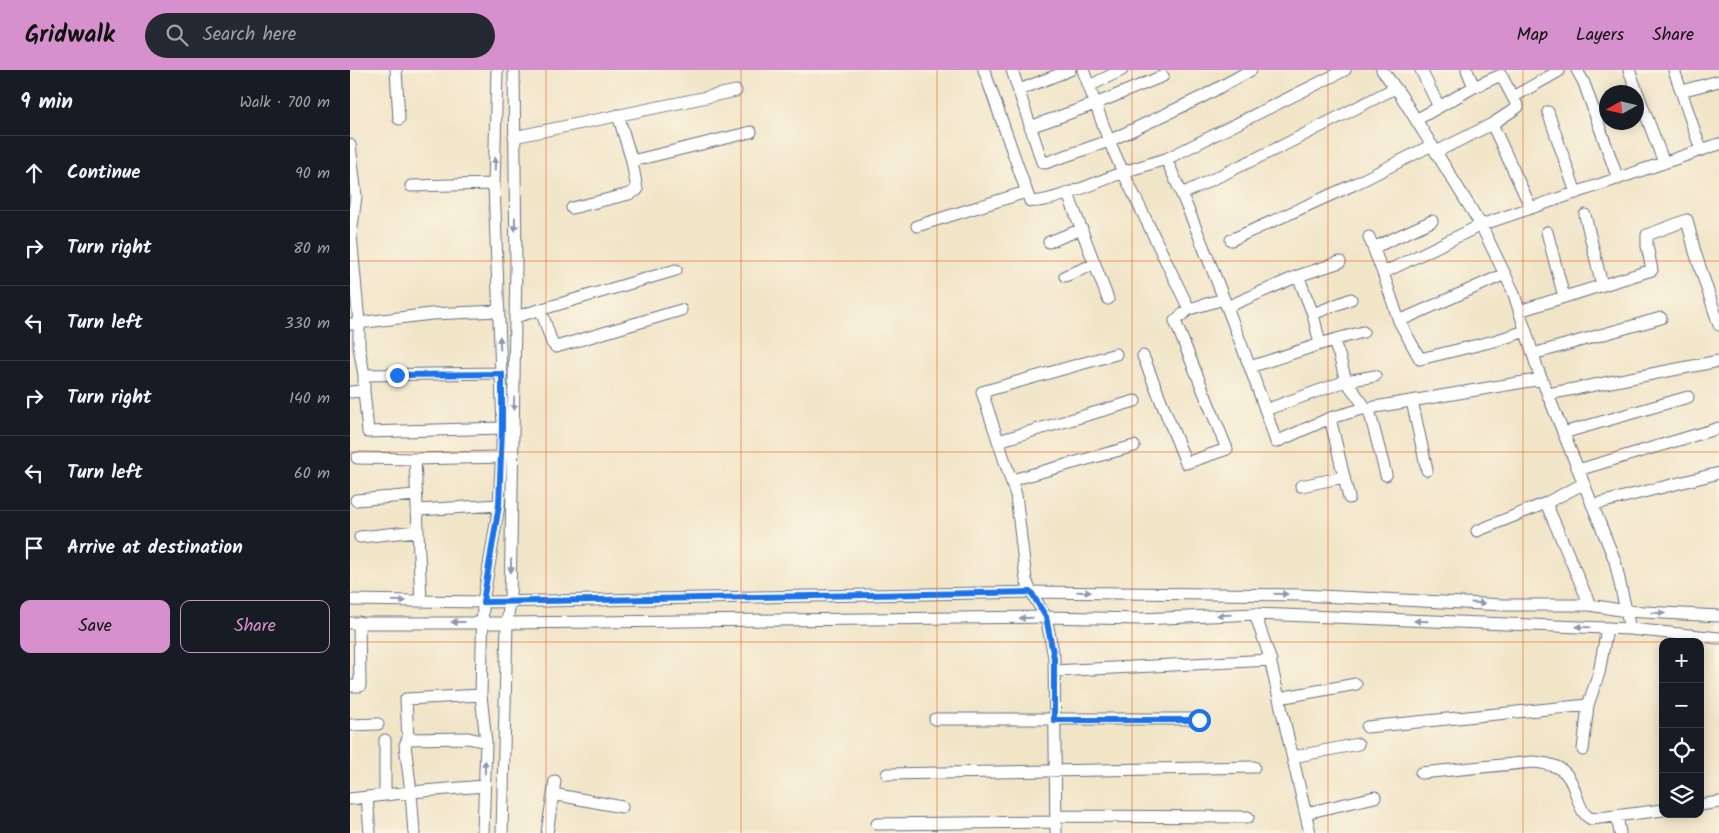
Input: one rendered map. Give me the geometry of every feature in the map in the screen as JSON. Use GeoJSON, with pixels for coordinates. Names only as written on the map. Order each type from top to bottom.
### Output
{"type":"FeatureCollection","features":[{"type":"Feature","properties":{"kind":"street"},"geometry":{"type":"LineString","coordinates":[[396,70],[399,119]]}},
{"type":"Feature","properties":{"kind":"street"},"geometry":{"type":"LineString","coordinates":[[483,833],[486,742],[482,695],[483,602],[499,505],[502,428],[502,374],[494,184],[498,70]]}},
{"type":"Feature","properties":{"kind":"street"},"geometry":{"type":"LineString","coordinates":[[502,833],[507,623],[510,601],[515,317],[514,70]]}},
{"type":"Feature","properties":{"kind":"street"},"geometry":{"type":"LineString","coordinates":[[984,70],[1028,198],[1033,202],[1068,194],[1123,172],[1166,159],[1345,70]]}},
{"type":"Feature","properties":{"kind":"street"},"geometry":{"type":"LineString","coordinates":[[1012,70],[1042,162],[1044,163],[1109,141],[1202,97],[1251,70]]}},
{"type":"Feature","properties":{"kind":"street"},"geometry":{"type":"LineString","coordinates":[[1019,90],[1070,70]]}},
{"type":"Feature","properties":{"kind":"street"},"geometry":{"type":"LineString","coordinates":[[1083,70],[1109,141],[1189,309]]}},
{"type":"Feature","properties":{"kind":"street"},"geometry":{"type":"LineString","coordinates":[[1089,86],[1121,70]]}},
{"type":"Feature","properties":{"kind":"street"},"geometry":{"type":"LineString","coordinates":[[1382,70],[1396,88],[1481,225],[1513,291],[1542,379],[1614,561],[1630,629]]}},
{"type":"Feature","properties":{"kind":"street"},"geometry":{"type":"LineString","coordinates":[[1421,70],[1439,107]]}},
{"type":"Feature","properties":{"kind":"street"},"geometry":{"type":"LineString","coordinates":[[1467,70],[1474,87]]}},
{"type":"Feature","properties":{"kind":"street"},"geometry":{"type":"LineString","coordinates":[[1578,70],[1618,179]]}},
{"type":"Feature","properties":{"kind":"street"},"geometry":{"type":"LineString","coordinates":[[1629,70],[1664,163]]}},
{"type":"Feature","properties":{"kind":"street"},"geometry":{"type":"LineString","coordinates":[[1674,70],[1701,150]]}},
{"type":"Feature","properties":{"kind":"street"},"geometry":{"type":"LineString","coordinates":[[1513,97],[1559,71]]}},
{"type":"Feature","properties":{"kind":"street"},"geometry":{"type":"LineString","coordinates":[[1231,240],[1492,124],[1518,106],[1500,73],[1416,120]]}},
{"type":"Feature","properties":{"kind":"street"},"geometry":{"type":"LineString","coordinates":[[1030,127],[1095,104],[1163,76]]}},
{"type":"Feature","properties":{"kind":"street"},"geometry":{"type":"LineString","coordinates":[[1681,91],[1719,81]]}},
{"type":"Feature","properties":{"kind":"street"},"geometry":{"type":"LineString","coordinates":[[1182,194],[1396,88]]}},
{"type":"Feature","properties":{"kind":"street"},"geometry":{"type":"LineString","coordinates":[[514,137],[736,91]]}},
{"type":"Feature","properties":{"kind":"street"},"geometry":{"type":"LineString","coordinates":[[1548,112],[1576,193]]}},
{"type":"Feature","properties":{"kind":"street"},"geometry":{"type":"LineString","coordinates":[[572,208],[634,192],[638,186],[618,115]]}},
{"type":"Feature","properties":{"kind":"street"},"geometry":{"type":"LineString","coordinates":[[1492,124],[1531,208]]}},
{"type":"Feature","properties":{"kind":"street"},"geometry":{"type":"LineString","coordinates":[[632,161],[751,132]]}},
{"type":"Feature","properties":{"kind":"street"},"geometry":{"type":"LineString","coordinates":[[1383,274],[1481,225],[1719,144]]}},
{"type":"Feature","properties":{"kind":"street"},"geometry":{"type":"LineString","coordinates":[[350,145],[356,196],[351,235],[354,324],[364,375],[368,432],[502,428]]}},
{"type":"Feature","properties":{"kind":"street"},"geometry":{"type":"LineString","coordinates":[[1166,159],[1182,194],[1250,367],[1276,442],[1330,418],[1375,407],[1542,379]]}},
{"type":"Feature","properties":{"kind":"street"},"geometry":{"type":"LineString","coordinates":[[411,186],[494,184]]}},
{"type":"Feature","properties":{"kind":"street"},"geometry":{"type":"LineString","coordinates":[[917,226],[1026,192]]}},
{"type":"Feature","properties":{"kind":"street"},"geometry":{"type":"LineString","coordinates":[[1068,194],[1108,299]]}},
{"type":"Feature","properties":{"kind":"street"},"geometry":{"type":"LineString","coordinates":[[1585,215],[1602,285]]}},
{"type":"Feature","properties":{"kind":"street"},"geometry":{"type":"LineString","coordinates":[[1519,311],[1652,270],[1647,246],[1647,235],[1687,220],[1695,252],[1719,325]]}},
{"type":"Feature","properties":{"kind":"street"},"geometry":{"type":"LineString","coordinates":[[1373,248],[1432,221]]}},
{"type":"Feature","properties":{"kind":"street"},"geometry":{"type":"LineString","coordinates":[[1049,242],[1082,229]]}},
{"type":"Feature","properties":{"kind":"street"},"geometry":{"type":"LineString","coordinates":[[1547,232],[1564,297]]}},
{"type":"Feature","properties":{"kind":"street"},"geometry":{"type":"LineString","coordinates":[[1369,237],[1400,320],[1420,358],[1494,341],[1526,331]]}},
{"type":"Feature","properties":{"kind":"street"},"geometry":{"type":"LineString","coordinates":[[1143,356],[1186,463],[1227,449],[1175,320],[1189,309],[1225,303],[1340,262]]}},
{"type":"Feature","properties":{"kind":"street"},"geometry":{"type":"LineString","coordinates":[[1065,276],[1095,264]]}},
{"type":"Feature","properties":{"kind":"street"},"geometry":{"type":"LineString","coordinates":[[515,317],[676,270]]}},
{"type":"Feature","properties":{"kind":"street"},"geometry":{"type":"LineString","coordinates":[[1400,320],[1505,274]]}},
{"type":"Feature","properties":{"kind":"street"},"geometry":{"type":"LineString","coordinates":[[1298,276],[1313,314],[1320,344]]}},
{"type":"Feature","properties":{"kind":"street"},"geometry":{"type":"LineString","coordinates":[[1313,314],[1351,299]]}},
{"type":"Feature","properties":{"kind":"street"},"geometry":{"type":"LineString","coordinates":[[541,310],[552,343],[556,347],[682,310]]}},
{"type":"Feature","properties":{"kind":"street"},"geometry":{"type":"LineString","coordinates":[[354,324],[431,314],[499,311]]}},
{"type":"Feature","properties":{"kind":"street"},"geometry":{"type":"LineString","coordinates":[[1533,354],[1661,318]]}},
{"type":"Feature","properties":{"kind":"street"},"geometry":{"type":"LineString","coordinates":[[1250,367],[1363,332]]}},
{"type":"Feature","properties":{"kind":"street"},"geometry":{"type":"LineString","coordinates":[[1333,340],[1346,381],[1367,409],[1386,476]]}},
{"type":"Feature","properties":{"kind":"street"},"geometry":{"type":"LineString","coordinates":[[1056,824],[1054,658],[1046,617],[1026,580],[1016,495],[982,392],[1116,354]]}},
{"type":"Feature","properties":{"kind":"street"},"geometry":{"type":"LineString","coordinates":[[1548,394],[1719,362]]}},
{"type":"Feature","properties":{"kind":"street"},"geometry":{"type":"LineString","coordinates":[[364,375],[502,374]]}},
{"type":"Feature","properties":{"kind":"street"},"geometry":{"type":"LineString","coordinates":[[1265,410],[1346,381],[1375,376]]}},
{"type":"Feature","properties":{"kind":"street"},"geometry":{"type":"LineString","coordinates":[[350,392],[364,391]]}},
{"type":"Feature","properties":{"kind":"street"},"geometry":{"type":"LineString","coordinates":[[1563,433],[1688,397]]}},
{"type":"Feature","properties":{"kind":"street"},"geometry":{"type":"LineString","coordinates":[[998,441],[1135,401]]}},
{"type":"Feature","properties":{"kind":"street"},"geometry":{"type":"LineString","coordinates":[[1412,401],[1427,470]]}},
{"type":"Feature","properties":{"kind":"street"},"geometry":{"type":"LineString","coordinates":[[1330,418],[1349,498]]}},
{"type":"Feature","properties":{"kind":"street"},"geometry":{"type":"LineString","coordinates":[[1578,470],[1719,428]]}},
{"type":"Feature","properties":{"kind":"street"},"geometry":{"type":"LineString","coordinates":[[1012,480],[1134,446]]}},
{"type":"Feature","properties":{"kind":"street"},"geometry":{"type":"LineString","coordinates":[[357,458],[501,457]]}},
{"type":"Feature","properties":{"kind":"street"},"geometry":{"type":"LineString","coordinates":[[415,459],[421,602]]}},
{"type":"Feature","properties":{"kind":"street"},"geometry":{"type":"LineString","coordinates":[[1592,505],[1719,473]]}},
{"type":"Feature","properties":{"kind":"street"},"geometry":{"type":"LineString","coordinates":[[1301,486],[1344,477]]}},
{"type":"Feature","properties":{"kind":"street"},"geometry":{"type":"LineString","coordinates":[[1477,531],[1546,504],[1583,484]]}},
{"type":"Feature","properties":{"kind":"street"},"geometry":{"type":"LineString","coordinates":[[356,500],[416,495]]}},
{"type":"Feature","properties":{"kind":"street"},"geometry":{"type":"LineString","coordinates":[[1546,504],[1590,605]]}},
{"type":"Feature","properties":{"kind":"street"},"geometry":{"type":"LineString","coordinates":[[418,510],[499,505]]}},
{"type":"Feature","properties":{"kind":"street"},"geometry":{"type":"LineString","coordinates":[[360,537],[418,531]]}},
{"type":"Feature","properties":{"kind":"street"},"geometry":{"type":"LineString","coordinates":[[350,600],[483,602],[1031,592],[1300,595],[1504,605],[1590,605],[1626,611],[1719,616]]}},
{"type":"Feature","properties":{"kind":"street"},"geometry":{"type":"LineString","coordinates":[[1255,614],[1270,660],[1310,833]]}},
{"type":"Feature","properties":{"kind":"street"},"geometry":{"type":"LineString","coordinates":[[350,686],[360,686],[355,623],[1046,617],[1141,619],[1255,614],[1630,629],[1719,638]]}},
{"type":"Feature","properties":{"kind":"street"},"geometry":{"type":"LineString","coordinates":[[1583,750],[1588,705],[1599,673],[1607,628]]}},
{"type":"Feature","properties":{"kind":"street"},"geometry":{"type":"LineString","coordinates":[[1054,671],[1270,660]]}},
{"type":"Feature","properties":{"kind":"street"},"geometry":{"type":"LineString","coordinates":[[1279,698],[1356,684]]}},
{"type":"Feature","properties":{"kind":"street"},"geometry":{"type":"LineString","coordinates":[[414,833],[405,745],[408,739],[406,699],[482,695]]}},
{"type":"Feature","properties":{"kind":"street"},"geometry":{"type":"LineString","coordinates":[[1367,726],[1588,705]]}},
{"type":"Feature","properties":{"kind":"street"},"geometry":{"type":"LineString","coordinates":[[935,720],[1199,720]]}},
{"type":"Feature","properties":{"kind":"street"},"geometry":{"type":"LineString","coordinates":[[350,725],[378,724]]}},
{"type":"Feature","properties":{"kind":"street"},"geometry":{"type":"LineString","coordinates":[[408,739],[468,738],[486,742]]}},
{"type":"Feature","properties":{"kind":"street"},"geometry":{"type":"LineString","coordinates":[[385,740],[385,795]]}},
{"type":"Feature","properties":{"kind":"street"},"geometry":{"type":"LineString","coordinates":[[1293,757],[1358,744]]}},
{"type":"Feature","properties":{"kind":"street"},"geometry":{"type":"LineString","coordinates":[[1420,773],[1533,762],[1542,763],[1556,766],[1566,772],[1572,781],[1582,811],[1591,819],[1659,811]]}},
{"type":"Feature","properties":{"kind":"street"},"geometry":{"type":"LineString","coordinates":[[886,774],[1254,767]]}},
{"type":"Feature","properties":{"kind":"street"},"geometry":{"type":"LineString","coordinates":[[547,833],[556,781]]}},
{"type":"Feature","properties":{"kind":"street"},"geometry":{"type":"LineString","coordinates":[[350,799],[484,786]]}},
{"type":"Feature","properties":{"kind":"street"},"geometry":{"type":"LineString","coordinates":[[553,794],[622,807]]}},
{"type":"Feature","properties":{"kind":"street"},"geometry":{"type":"LineString","coordinates":[[367,797],[370,833]]}},
{"type":"Feature","properties":{"kind":"street"},"geometry":{"type":"LineString","coordinates":[[1306,813],[1375,798]]}},
{"type":"Feature","properties":{"kind":"street"},"geometry":{"type":"LineString","coordinates":[[1704,804],[1719,802]]}},
{"type":"Feature","properties":{"kind":"street"},"geometry":{"type":"LineString","coordinates":[[1617,816],[1620,833]]}},
{"type":"Feature","properties":{"kind":"street"},"geometry":{"type":"LineString","coordinates":[[877,824],[1056,824],[1248,817]]}},
{"type":"Feature","properties":{"kind":"route"},"geometry":{"type":"LineString","coordinates":[[397,375],[502,374],[499,505],[483,602],[1031,592],[1046,617],[1054,658],[1054,720],[1199,720]]}}]}
